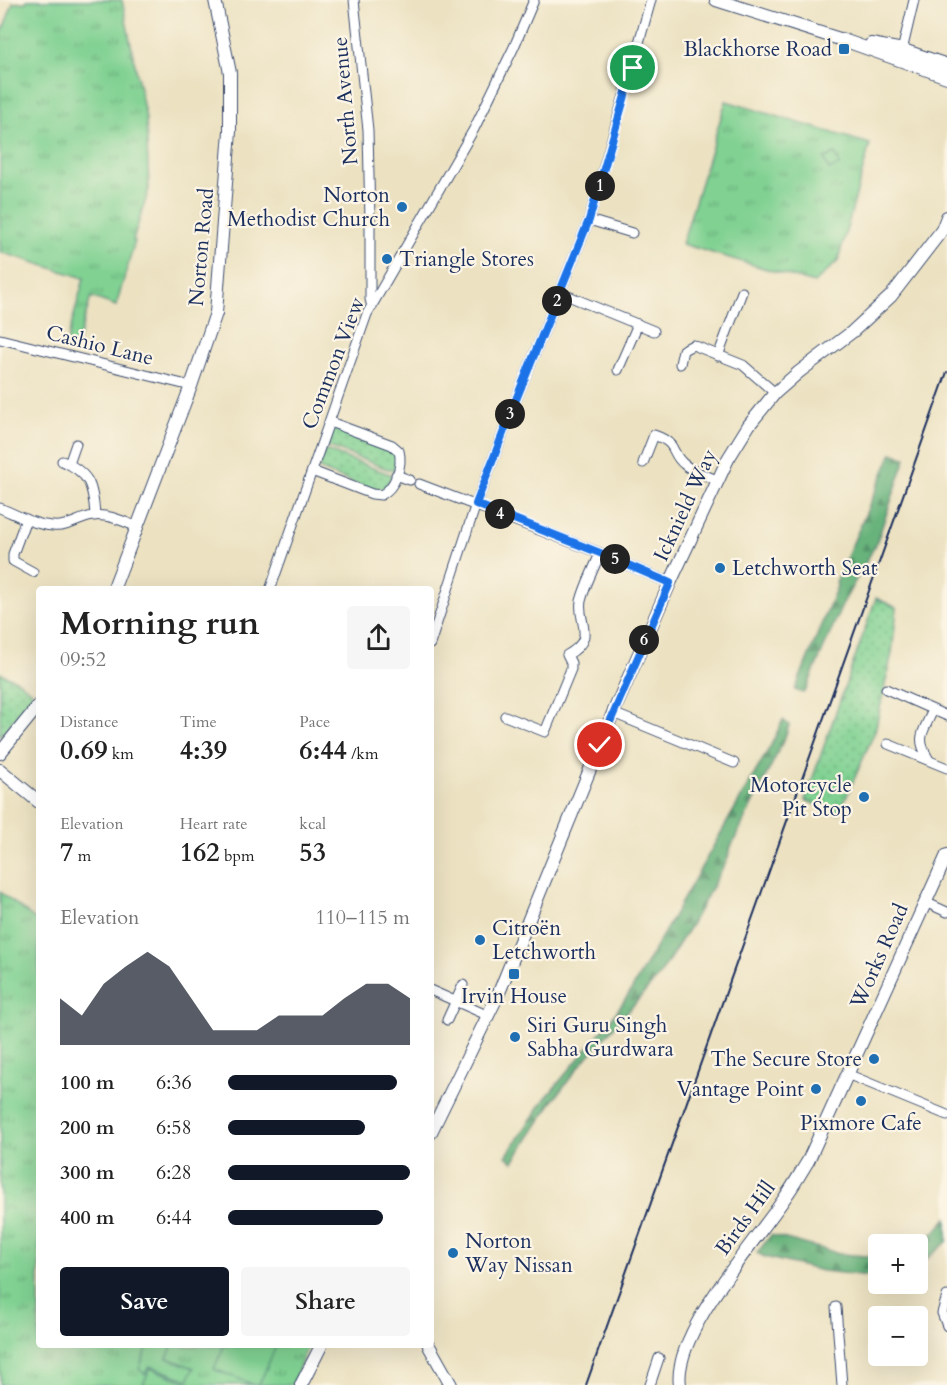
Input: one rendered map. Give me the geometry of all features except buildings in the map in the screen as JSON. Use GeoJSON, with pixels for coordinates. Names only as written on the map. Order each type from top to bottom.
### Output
{"type":"FeatureCollection","features":[{"type":"Feature","properties":{"kind":"street","name":"Norton Road"},"geometry":{"type":"LineString","coordinates":[[115,586],[191,386],[216,312],[227,177],[230,73],[215,0]]}},
{"type":"Feature","properties":{"kind":"street","name":"North Avenue"},"geometry":{"type":"LineString","coordinates":[[354,0],[368,130],[369,299],[372,307]]}},
{"type":"Feature","properties":{"kind":"street","name":"Common View"},"geometry":{"type":"LineString","coordinates":[[271,586],[363,323],[474,129],[534,0]]}},
{"type":"Feature","properties":{"kind":"street"},"geometry":{"type":"LineString","coordinates":[[434,632],[476,504],[589,220],[651,0]]}},
{"type":"Feature","properties":{"kind":"street"},"geometry":{"type":"LineString","coordinates":[[716,0],[846,41],[947,65]]}},
{"type":"Feature","properties":{"kind":"street"},"geometry":{"type":"LineString","coordinates":[[901,55],[914,0]]}},
{"type":"Feature","properties":{"kind":"street"},"geometry":{"type":"LineString","coordinates":[[901,55],[947,77]]}},
{"type":"Feature","properties":{"kind":"street","name":"Icknield Way"},"geometry":{"type":"LineString","coordinates":[[434,1126],[489,1016],[613,713],[716,480],[749,425],[775,393],[852,332],[891,296],[942,230],[947,217]]}},
{"type":"Feature","properties":{"kind":"street"},"geometry":{"type":"LineString","coordinates":[[589,220],[632,233]]}},
{"type":"Feature","properties":{"kind":"street"},"geometry":{"type":"LineString","coordinates":[[718,356],[742,292]]}},
{"type":"Feature","properties":{"kind":"street"},"geometry":{"type":"LineString","coordinates":[[561,293],[654,331]]}},
{"type":"Feature","properties":{"kind":"street"},"geometry":{"type":"LineString","coordinates":[[618,370],[638,324]]}},
{"type":"Feature","properties":{"kind":"street","name":"Cashio Lane"},"geometry":{"type":"LineString","coordinates":[[0,339],[191,386]]}},
{"type":"Feature","properties":{"kind":"street"},"geometry":{"type":"LineString","coordinates":[[680,364],[683,350],[693,345],[743,365],[775,393]]}},
{"type":"Feature","properties":{"kind":"street"},"geometry":{"type":"LineString","coordinates":[[312,471],[372,494],[381,495],[391,487],[401,464],[399,451],[392,445],[330,422]]}},
{"type":"Feature","properties":{"kind":"street"},"geometry":{"type":"LineString","coordinates":[[643,462],[654,435],[667,440],[684,464],[716,480]]}},
{"type":"Feature","properties":{"kind":"street"},"geometry":{"type":"LineString","coordinates":[[76,444],[65,463],[79,469],[86,477],[91,489],[95,515]]}},
{"type":"Feature","properties":{"kind":"street"},"geometry":{"type":"LineString","coordinates":[[396,475],[476,504],[670,583]]}},
{"type":"Feature","properties":{"kind":"street"},"geometry":{"type":"LineString","coordinates":[[0,508],[26,519],[54,526],[70,524],[95,515],[138,527]]}},
{"type":"Feature","properties":{"kind":"street"},"geometry":{"type":"LineString","coordinates":[[26,519],[13,554],[13,561],[33,572]]}},
{"type":"Feature","properties":{"kind":"street"},"geometry":{"type":"LineString","coordinates":[[505,716],[545,732],[571,669],[567,655],[577,648],[584,636],[581,604],[600,553]]}},
{"type":"Feature","properties":{"kind":"street"},"geometry":{"type":"LineString","coordinates":[[886,689],[947,716]]}},
{"type":"Feature","properties":{"kind":"street"},"geometry":{"type":"LineString","coordinates":[[0,753],[36,709]]}},
{"type":"Feature","properties":{"kind":"street"},"geometry":{"type":"LineString","coordinates":[[929,760],[922,749],[920,740],[933,710]]}},
{"type":"Feature","properties":{"kind":"street"},"geometry":{"type":"LineString","coordinates":[[613,713],[734,763]]}},
{"type":"Feature","properties":{"kind":"street"},"geometry":{"type":"LineString","coordinates":[[888,744],[947,768]]}},
{"type":"Feature","properties":{"kind":"street"},"geometry":{"type":"LineString","coordinates":[[0,770],[36,800]]}},
{"type":"Feature","properties":{"kind":"street","name":"Works Road"},"geometry":{"type":"LineString","coordinates":[[847,1074],[947,855]]}},
{"type":"Feature","properties":{"kind":"street"},"geometry":{"type":"LineString","coordinates":[[926,902],[947,912]]}},
{"type":"Feature","properties":{"kind":"street"},"geometry":{"type":"LineString","coordinates":[[447,1020],[463,985]]}},
{"type":"Feature","properties":{"kind":"street"},"geometry":{"type":"LineString","coordinates":[[434,992],[489,1016]]}},
{"type":"Feature","properties":{"kind":"street"},"geometry":{"type":"LineString","coordinates":[[847,1074],[947,1115]]}},
{"type":"Feature","properties":{"kind":"street","name":"Birds Hill"},"geometry":{"type":"LineString","coordinates":[[680,1385],[681,1365],[697,1323],[808,1161],[847,1074]]}},
{"type":"Feature","properties":{"kind":"street"},"geometry":{"type":"LineString","coordinates":[[947,1296],[942,1313],[947,1326]]}},
{"type":"Feature","properties":{"kind":"street"},"geometry":{"type":"LineString","coordinates":[[836,1307],[842,1385]]}},
{"type":"Feature","properties":{"kind":"street"},"geometry":{"type":"LineString","coordinates":[[301,1385],[320,1348]]}},
{"type":"Feature","properties":{"kind":"street"},"geometry":{"type":"LineString","coordinates":[[430,1348],[451,1385]]}},
{"type":"Feature","properties":{"kind":"street"},"geometry":{"type":"LineString","coordinates":[[650,1385],[659,1358]]}},
{"type":"Feature","properties":{"kind":"green space"},"geometry":{"type":"Polygon","coordinates":[[[27,0],[122,0],[146,119],[149,189],[116,306],[91,297],[75,351],[65,349],[84,278],[0,252],[0,38],[13,3],[27,0]]]}},
{"type":"Feature","properties":{"kind":"green space"},"geometry":{"type":"Polygon","coordinates":[[[726,101],[870,144],[838,261],[814,283],[682,244],[726,101]]]}},
{"type":"Feature","properties":{"kind":"green space"},"geometry":{"type":"Polygon","coordinates":[[[835,154],[840,165],[829,170],[824,158],[835,154]]]}},
{"type":"Feature","properties":{"kind":"green space"},"geometry":{"type":"Polygon","coordinates":[[[335,429],[386,446],[396,453],[397,464],[393,471],[327,446],[332,431],[335,429]]]}},
{"type":"Feature","properties":{"kind":"green space"},"geometry":{"type":"Polygon","coordinates":[[[325,450],[392,475],[386,487],[373,491],[319,469],[325,450]]]}},
{"type":"Feature","properties":{"kind":"green space"},"geometry":{"type":"Polygon","coordinates":[[[892,453],[906,458],[876,544],[843,603],[806,690],[803,693],[795,690],[837,586],[836,582],[892,453]]]}},
{"type":"Feature","properties":{"kind":"green space"},"geometry":{"type":"Polygon","coordinates":[[[876,598],[897,608],[892,653],[875,731],[839,814],[805,800],[876,598]]]}},
{"type":"Feature","properties":{"kind":"green space"},"geometry":{"type":"Polygon","coordinates":[[[0,673],[18,681],[35,695],[0,736],[0,673]]]}},
{"type":"Feature","properties":{"kind":"green space"},"geometry":{"type":"Polygon","coordinates":[[[783,720],[789,725],[784,740],[729,851],[728,858],[692,923],[659,976],[577,1069],[550,1105],[513,1162],[506,1156],[544,1100],[609,1022],[629,994],[783,720]]]}},
{"type":"Feature","properties":{"kind":"green space"},"geometry":{"type":"Polygon","coordinates":[[[0,892],[36,920],[36,1348],[307,1348],[292,1385],[0,1385],[0,892]]]}},
{"type":"Feature","properties":{"kind":"green space"},"geometry":{"type":"Polygon","coordinates":[[[947,1218],[947,1242],[928,1258],[928,1237],[947,1218]]]}},
{"type":"Feature","properties":{"kind":"green space"},"geometry":{"type":"Polygon","coordinates":[[[771,1235],[841,1254],[868,1256],[868,1276],[822,1271],[757,1253],[771,1235]]]}},
{"type":"Feature","properties":{"kind":"green space"},"geometry":{"type":"Polygon","coordinates":[[[147,1348],[172,1348],[167,1358],[194,1368],[188,1380],[150,1366],[145,1374],[139,1369],[147,1348]]]}},
{"type":"Feature","properties":{"kind":"green space"},"geometry":{"type":"Polygon","coordinates":[[[223,1348],[275,1348],[259,1385],[214,1369],[223,1348]]]}},
{"type":"Feature","properties":{"kind":"green space"},"geometry":{"type":"Polygon","coordinates":[[[150,1368],[191,1384],[191,1385],[143,1385],[150,1368]]]}},
{"type":"Feature","properties":{"kind":"railway"},"geometry":{"type":"LineString","coordinates":[[586,1385],[947,372]]}},
{"type":"Feature","properties":{"kind":"place","name":"Blackhorse Road"},"geometry":{"type":"Point","coordinates":[844,49]}},
{"type":"Feature","properties":{"kind":"place","name":"Norton Methodist Church"},"geometry":{"type":"Point","coordinates":[402,207]}},
{"type":"Feature","properties":{"kind":"place","name":"Triangle Stores"},"geometry":{"type":"Point","coordinates":[387,259]}},
{"type":"Feature","properties":{"kind":"place","name":"Letchworth Seat"},"geometry":{"type":"Point","coordinates":[720,568]}},
{"type":"Feature","properties":{"kind":"place","name":"Motorcycle Pit Stop"},"geometry":{"type":"Point","coordinates":[864,797]}},
{"type":"Feature","properties":{"kind":"place","name":"Citroën Letchworth"},"geometry":{"type":"Point","coordinates":[480,940]}},
{"type":"Feature","properties":{"kind":"place","name":"Irvin House"},"geometry":{"type":"Point","coordinates":[514,974]}},
{"type":"Feature","properties":{"kind":"place","name":"Siri Guru Singh Sabha Gurdwara"},"geometry":{"type":"Point","coordinates":[515,1037]}},
{"type":"Feature","properties":{"kind":"place","name":"The Secure Store"},"geometry":{"type":"Point","coordinates":[874,1059]}},
{"type":"Feature","properties":{"kind":"place","name":"Vantage Point"},"geometry":{"type":"Point","coordinates":[816,1089]}},
{"type":"Feature","properties":{"kind":"place","name":"Pixmore Cafe"},"geometry":{"type":"Point","coordinates":[861,1101]}},
{"type":"Feature","properties":{"kind":"place","name":"Norton Way Nissan"},"geometry":{"type":"Point","coordinates":[453,1253]}},
{"type":"Feature","properties":{"kind":"route"},"geometry":{"type":"LineString","coordinates":[[600,745],[670,583],[476,504],[589,220],[633,68]]}}]}
